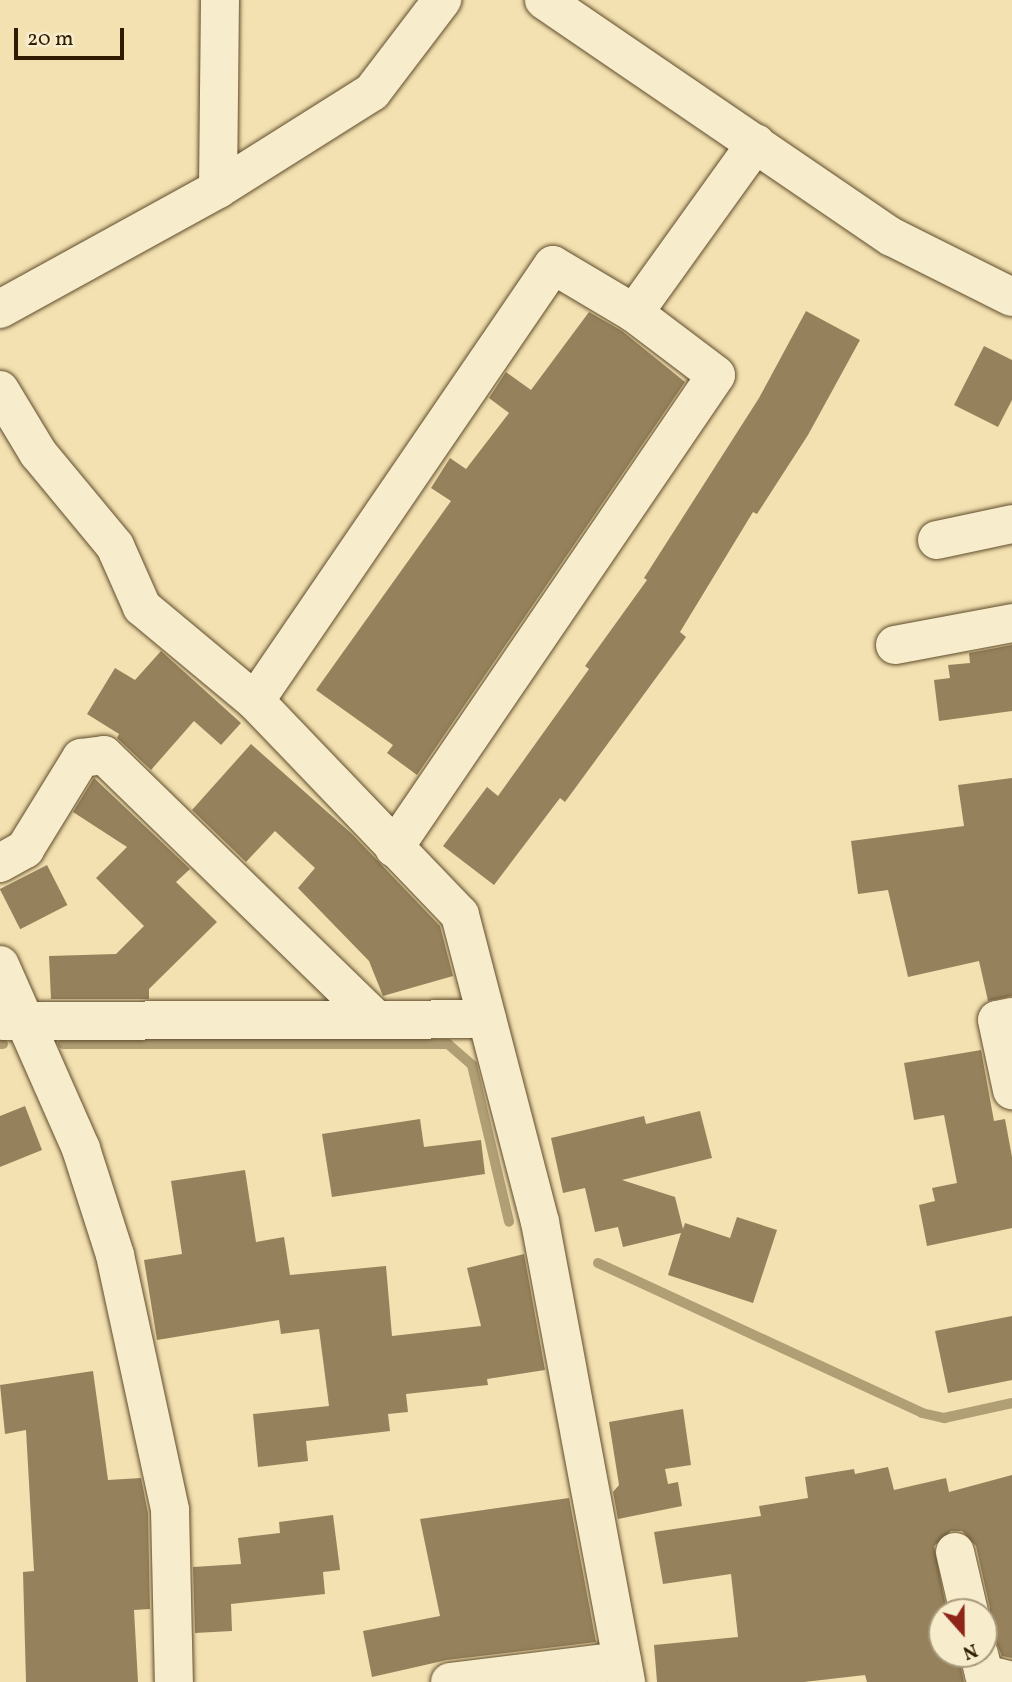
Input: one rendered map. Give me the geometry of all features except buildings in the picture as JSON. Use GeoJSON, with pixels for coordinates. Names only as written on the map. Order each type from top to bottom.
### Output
{"type":"FeatureCollection","features":[{"type":"Feature","properties":{"kind":"lane"},"geometry":{"type":"LineString","coordinates":[[218,189],[220,0]]}},
{"type":"Feature","properties":{"kind":"lane"},"geometry":{"type":"LineString","coordinates":[[0,310],[218,189],[372,92],[442,0]]}},
{"type":"Feature","properties":{"kind":"lane"},"geometry":{"type":"LineString","coordinates":[[544,0],[892,237],[1012,297]]}},
{"type":"Feature","properties":{"kind":"lane"},"geometry":{"type":"LineString","coordinates":[[634,313],[756,143]]}},
{"type":"Feature","properties":{"kind":"lane"},"geometry":{"type":"LineString","coordinates":[[255,701],[553,265],[634,313],[716,375],[394,848]]}},
{"type":"Feature","properties":{"kind":"lane"},"geometry":{"type":"LineString","coordinates":[[0,390],[38,453],[115,546],[142,607],[255,701],[460,915],[540,1222],[624,1671],[450,1682]]}},
{"type":"Feature","properties":{"kind":"lane"},"geometry":{"type":"LineString","coordinates":[[937,540],[1012,524]]}},
{"type":"Feature","properties":{"kind":"lane"},"geometry":{"type":"LineString","coordinates":[[895,645],[1012,623]]}},
{"type":"Feature","properties":{"kind":"lane"},"geometry":{"type":"LineString","coordinates":[[0,863],[25,849],[80,758],[104,755],[373,1017]]}},
{"type":"Feature","properties":{"kind":"lane"},"geometry":{"type":"LineString","coordinates":[[0,965],[13,1022],[81,1149],[116,1255],[170,1510],[174,1682]]}},
{"type":"Feature","properties":{"kind":"lane"},"geometry":{"type":"LineString","coordinates":[[13,1022],[373,1017],[487,1019]]}},
{"type":"Feature","properties":{"kind":"lane"},"geometry":{"type":"LineString","coordinates":[[1012,1017],[996,1020],[1012,1090]]}},
{"type":"Feature","properties":{"kind":"lane"},"geometry":{"type":"LineString","coordinates":[[956,1552],[967,1598]]}},
{"type":"Feature","properties":{"kind":"lane"},"geometry":{"type":"LineString","coordinates":[[982,1668],[984,1674],[1012,1681]]}},
{"type":"Feature","properties":{"kind":"waterway"},"geometry":{"type":"LineString","coordinates":[[63,1044],[448,1044],[472,1065],[509,1222]]}},
{"type":"Feature","properties":{"kind":"waterway"},"geometry":{"type":"LineString","coordinates":[[598,1263],[922,1413],[944,1418],[1012,1403]]}}]}
